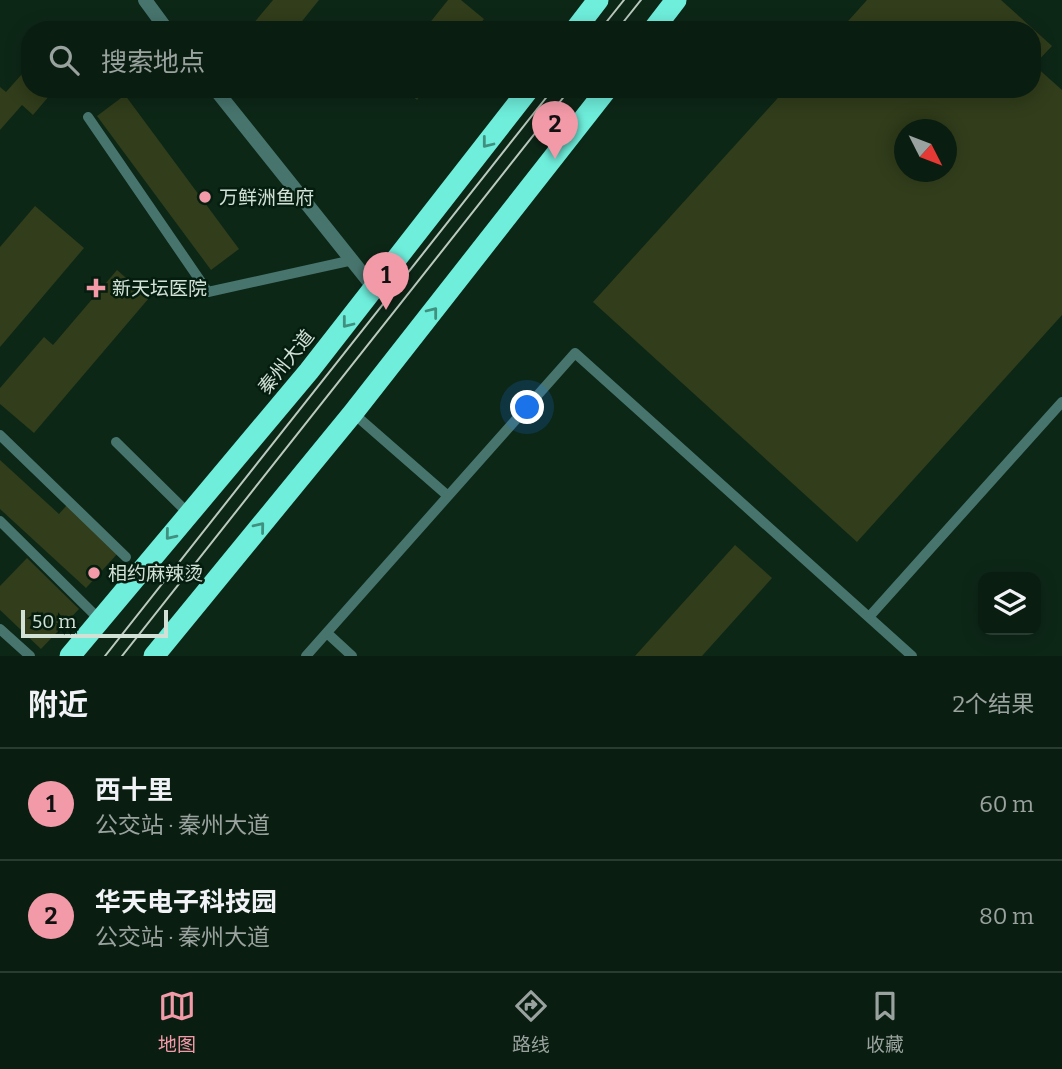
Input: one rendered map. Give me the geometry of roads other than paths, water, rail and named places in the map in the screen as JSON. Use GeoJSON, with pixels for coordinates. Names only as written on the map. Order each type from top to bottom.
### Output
{"type":"FeatureCollection","features":[{"type":"Feature","properties":{"kind":"highway"},"geometry":{"type":"LineString","coordinates":[[582,21],[598,0]]}},
{"type":"Feature","properties":{"kind":"highway"},"geometry":{"type":"LineString","coordinates":[[660,21],[676,0]]}},
{"type":"Feature","properties":{"kind":"highway","name":"秦州大道"},"geometry":{"type":"LineString","coordinates":[[70,656],[309,371],[522,98]]}},
{"type":"Feature","properties":{"kind":"highway"},"geometry":{"type":"LineString","coordinates":[[155,656],[353,413],[600,98]]}},
{"type":"Feature","properties":{"kind":"street"},"geometry":{"type":"LineString","coordinates":[[145,0],[160,21]]}},
{"type":"Feature","properties":{"kind":"street"},"geometry":{"type":"LineString","coordinates":[[222,98],[374,288]]}},
{"type":"Feature","properties":{"kind":"lane"},"geometry":{"type":"LineString","coordinates":[[88,117],[208,292],[354,260]]}},
{"type":"Feature","properties":{"kind":"lane"},"geometry":{"type":"LineString","coordinates":[[306,656],[575,353],[912,656]]}},
{"type":"Feature","properties":{"kind":"lane"},"geometry":{"type":"LineString","coordinates":[[869,617],[1062,402]]}},
{"type":"Feature","properties":{"kind":"lane"},"geometry":{"type":"LineString","coordinates":[[353,413],[448,496]]}},
{"type":"Feature","properties":{"kind":"lane"},"geometry":{"type":"LineString","coordinates":[[0,435],[126,557]]}},
{"type":"Feature","properties":{"kind":"lane"},"geometry":{"type":"LineString","coordinates":[[116,442],[188,513]]}},
{"type":"Feature","properties":{"kind":"lane"},"geometry":{"type":"LineString","coordinates":[[0,521],[100,621]]}},
{"type":"Feature","properties":{"kind":"lane"},"geometry":{"type":"LineString","coordinates":[[0,629],[30,656]]}},
{"type":"Feature","properties":{"kind":"lane"},"geometry":{"type":"LineString","coordinates":[[327,633],[352,656]]}},
{"type":"Feature","properties":{"kind":"tram line"},"geometry":{"type":"LineString","coordinates":[[607,21],[624,0]]}},
{"type":"Feature","properties":{"kind":"tram line"},"geometry":{"type":"LineString","coordinates":[[624,21],[641,0]]}},
{"type":"Feature","properties":{"kind":"tram line"},"geometry":{"type":"LineString","coordinates":[[105,656],[546,98]]}},
{"type":"Feature","properties":{"kind":"tram line"},"geometry":{"type":"LineString","coordinates":[[122,656],[563,98]]}},
{"type":"Feature","properties":{"kind":"place","name":"华天电子科技园"},"geometry":{"type":"Point","coordinates":[555,159]}},
{"type":"Feature","properties":{"kind":"place","name":"万鲜洲鱼府"},"geometry":{"type":"Point","coordinates":[205,197]}},
{"type":"Feature","properties":{"kind":"place","name":"新天坛医院"},"geometry":{"type":"Point","coordinates":[96,288]}},
{"type":"Feature","properties":{"kind":"place","name":"西十里"},"geometry":{"type":"Point","coordinates":[386,310]}},
{"type":"Feature","properties":{"kind":"place","name":"相约麻辣烫"},"geometry":{"type":"Point","coordinates":[94,573]}}]}
